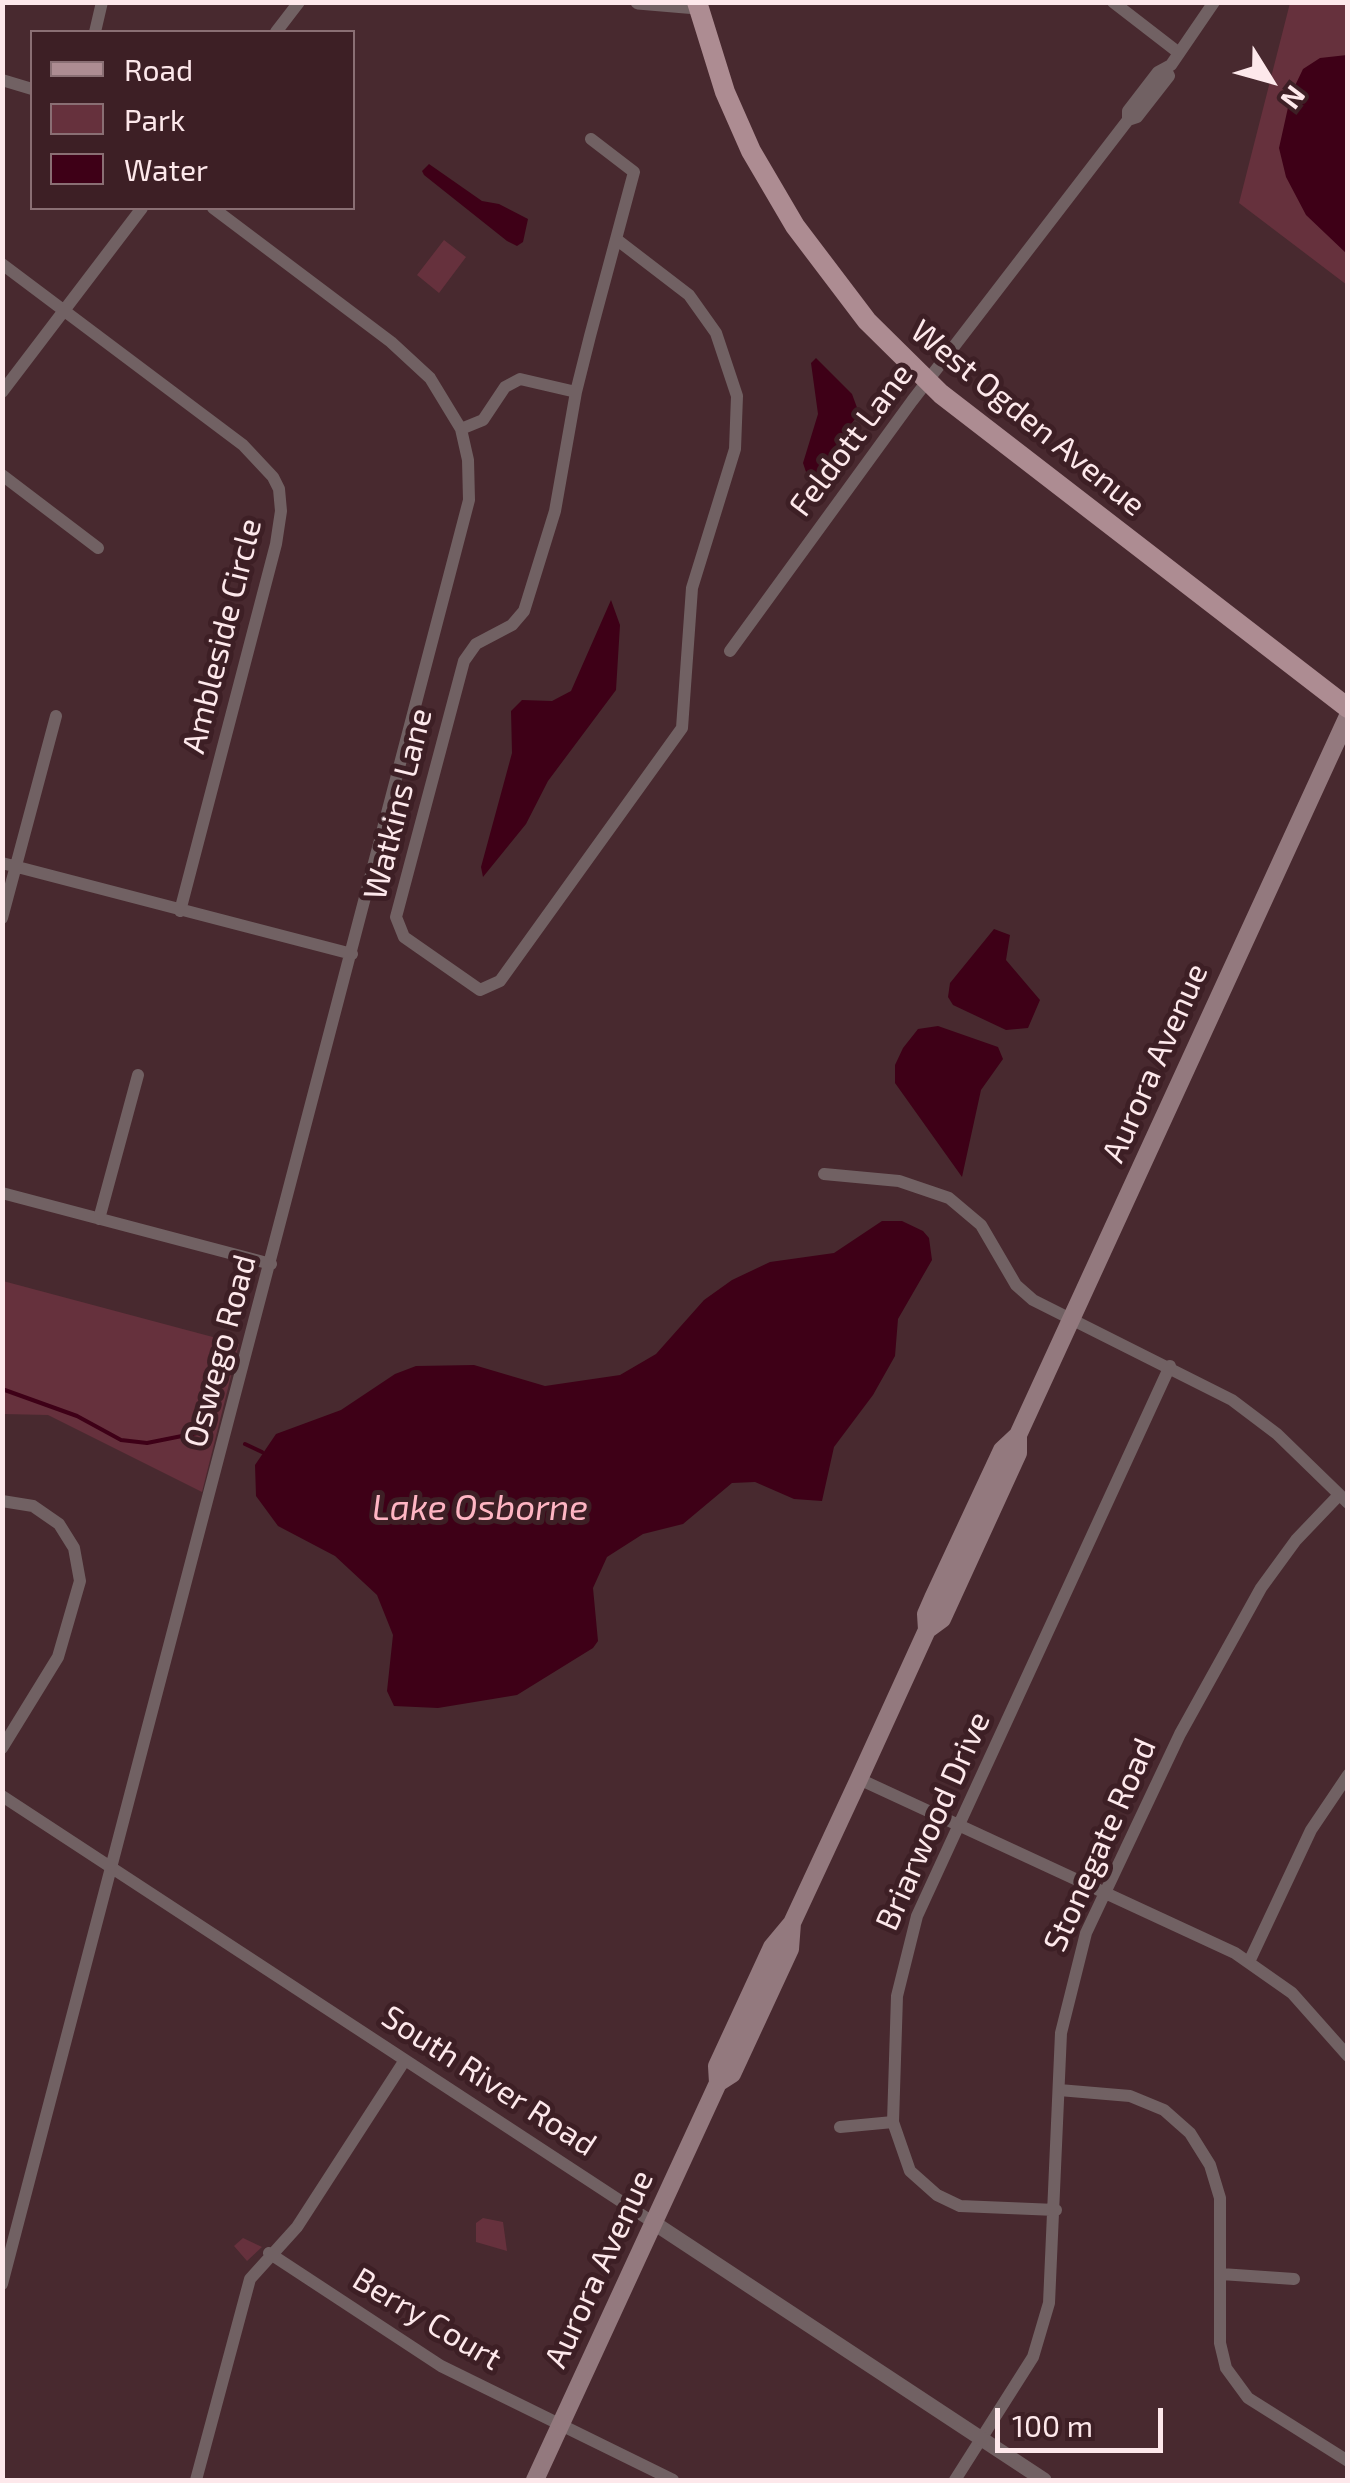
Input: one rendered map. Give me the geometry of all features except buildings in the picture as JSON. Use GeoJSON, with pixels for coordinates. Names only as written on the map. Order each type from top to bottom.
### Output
{"type":"FeatureCollection","features":[{"type":"Feature","properties":{"kind":"main road","name":"West Ogden Avenue"},"geometry":{"type":"LineString","coordinates":[[697,4],[738,124],[788,216],[856,308],[928,382],[1348,708]]}},
{"type":"Feature","properties":{"kind":"main road","name":"Aurora Avenue"},"geometry":{"type":"LineString","coordinates":[[535,2480],[718,2083],[732,2074],[790,1949],[792,1923],[927,1630],[942,1620],[1018,1453],[1018,1435],[1348,716]]}},
{"type":"Feature","properties":{"kind":"street"},"geometry":{"type":"LineString","coordinates":[[95,30],[102,2]]}},
{"type":"Feature","properties":{"kind":"street"},"geometry":{"type":"LineString","coordinates":[[278,30],[299,2]]}},
{"type":"Feature","properties":{"kind":"street"},"geometry":{"type":"LineString","coordinates":[[638,2],[697,4]]}},
{"type":"Feature","properties":{"kind":"street"},"geometry":{"type":"LineString","coordinates":[[1114,2],[1179,54]]}},
{"type":"Feature","properties":{"kind":"street","name":"Feldott Lane"},"geometry":{"type":"LineString","coordinates":[[730,651],[1128,120],[1138,117],[1214,2]]}},
{"type":"Feature","properties":{"kind":"street"},"geometry":{"type":"LineString","coordinates":[[2,80],[30,88]]}},
{"type":"Feature","properties":{"kind":"street","name":"Watkins Lane"},"geometry":{"type":"LineString","coordinates":[[591,139],[634,172],[616,239],[576,392],[554,511],[529,600],[519,618],[476,644],[464,661],[396,918],[404,937],[472,988],[487,990],[500,982],[677,738],[684,716],[692,588],[735,449],[738,409],[733,372],[716,332],[698,305],[616,239]]}},
{"type":"Feature","properties":{"kind":"street"},"geometry":{"type":"LineString","coordinates":[[2,392],[140,210]]}},
{"type":"Feature","properties":{"kind":"street","name":"Oswego Road"},"geometry":{"type":"LineString","coordinates":[[2,2284],[466,518],[469,480],[460,429],[444,394],[417,364],[215,210]]}},
{"type":"Feature","properties":{"kind":"street","name":"Ambleside Circle"},"geometry":{"type":"LineString","coordinates":[[2,264],[259,459],[274,476],[281,499],[276,544],[180,911]]}},
{"type":"Feature","properties":{"kind":"street"},"geometry":{"type":"LineString","coordinates":[[460,429],[483,420],[505,387],[520,379],[576,392]]}},
{"type":"Feature","properties":{"kind":"street"},"geometry":{"type":"LineString","coordinates":[[2,476],[98,548]]}},
{"type":"Feature","properties":{"kind":"street"},"geometry":{"type":"LineString","coordinates":[[2,918],[9,865],[56,716]]}},
{"type":"Feature","properties":{"kind":"street"},"geometry":{"type":"LineString","coordinates":[[9,865],[352,954]]}},
{"type":"Feature","properties":{"kind":"street"},"geometry":{"type":"LineString","coordinates":[[99,1219],[138,1075]]}},
{"type":"Feature","properties":{"kind":"street"},"geometry":{"type":"LineString","coordinates":[[824,1174],[914,1184],[949,1198],[980,1224],[1022,1292],[1071,1320],[1170,1366],[1264,1423],[1343,1499]]}},
{"type":"Feature","properties":{"kind":"street"},"geometry":{"type":"LineString","coordinates":[[2,1193],[271,1264]]}},
{"type":"Feature","properties":{"kind":"street","name":"Briarwood Drive"},"geometry":{"type":"LineString","coordinates":[[1056,2210],[967,2207],[936,2195],[910,2171],[894,2122],[893,2030],[904,1958],[917,1916],[1170,1366]]}},
{"type":"Feature","properties":{"kind":"street","name":"Stonegate Road"},"geometry":{"type":"LineString","coordinates":[[954,2480],[1038,2344],[1054,2274],[1059,2090],[1070,1987],[1105,1893],[1180,1734],[1261,1588],[1296,1540],[1343,1499]]}},
{"type":"Feature","properties":{"kind":"street"},"geometry":{"type":"LineString","coordinates":[[2,1501],[33,1506],[59,1524],[74,1548],[80,1581],[58,1657],[2,1748]]}},
{"type":"Feature","properties":{"kind":"street"},"geometry":{"type":"LineString","coordinates":[[860,1779],[1249,1962],[1292,1993],[1348,2056]]}},
{"type":"Feature","properties":{"kind":"street"},"geometry":{"type":"LineString","coordinates":[[1249,1962],[1311,1830],[1346,1780]]}},
{"type":"Feature","properties":{"kind":"street","name":"South River Road"},"geometry":{"type":"LineString","coordinates":[[2,1796],[1044,2480]]}},
{"type":"Feature","properties":{"kind":"street"},"geometry":{"type":"LineString","coordinates":[[196,2480],[250,2279],[269,2253],[297,2226],[405,2060]]}},
{"type":"Feature","properties":{"kind":"street"},"geometry":{"type":"LineString","coordinates":[[1059,2090],[1108,2091],[1149,2102],[1190,2133],[1210,2165],[1220,2198],[1220,2342],[1234,2382],[1248,2398],[1348,2461]]}},
{"type":"Feature","properties":{"kind":"street"},"geometry":{"type":"LineString","coordinates":[[840,2127],[894,2122]]}},
{"type":"Feature","properties":{"kind":"street","name":"Berry Court"},"geometry":{"type":"LineString","coordinates":[[269,2253],[441,2366],[561,2424],[657,2477],[673,2480]]}},
{"type":"Feature","properties":{"kind":"street"},"geometry":{"type":"LineString","coordinates":[[1221,2274],[1294,2279]]}},
{"type":"Feature","properties":{"kind":"green space"},"geometry":{"type":"Polygon","coordinates":[[[1290,3],[1347,3],[1347,285],[1239,203],[1290,3]]]}},
{"type":"Feature","properties":{"kind":"green space"},"geometry":{"type":"Polygon","coordinates":[[[444,240],[466,257],[439,293],[417,275],[444,240]]]}},
{"type":"Feature","properties":{"kind":"green space"},"geometry":{"type":"Polygon","coordinates":[[[3,1281],[239,1344],[202,1492],[48,1415],[3,1414],[3,1281]]]}},
{"type":"Feature","properties":{"kind":"green space"},"geometry":{"type":"Polygon","coordinates":[[[483,2218],[503,2222],[507,2251],[476,2242],[476,2223],[483,2218]]]}},
{"type":"Feature","properties":{"kind":"green space"},"geometry":{"type":"Polygon","coordinates":[[[243,2238],[262,2247],[247,2261],[234,2246],[243,2238]]]}},
{"type":"Feature","properties":{"kind":"water"},"geometry":{"type":"Polygon","coordinates":[[[1348,55],[1347,254],[1306,215],[1286,177],[1279,148],[1291,94],[1303,69],[1320,58],[1348,55]]]}},
{"type":"Feature","properties":{"kind":"water"},"geometry":{"type":"Polygon","coordinates":[[[429,164],[482,201],[499,204],[528,219],[523,242],[517,246],[507,241],[424,175],[422,171],[429,164]]]}},
{"type":"Feature","properties":{"kind":"water"},"geometry":{"type":"Polygon","coordinates":[[[816,358],[852,394],[859,413],[816,475],[808,478],[803,463],[818,414],[811,363],[816,358]]]}},
{"type":"Feature","properties":{"kind":"water"},"geometry":{"type":"Polygon","coordinates":[[[611,600],[620,625],[616,690],[548,781],[526,824],[483,877],[481,867],[512,753],[511,711],[522,700],[552,701],[571,691],[611,600]]]}},
{"type":"Feature","properties":{"kind":"water"},"geometry":{"type":"Polygon","coordinates":[[[994,929],[1010,935],[1006,960],[1040,1000],[1028,1028],[1006,1030],[953,1005],[948,997],[950,983],[994,929]]]}},
{"type":"Feature","properties":{"kind":"water"},"geometry":{"type":"Polygon","coordinates":[[[938,1026],[998,1047],[1003,1059],[981,1090],[962,1177],[895,1083],[895,1065],[903,1048],[918,1029],[938,1026]]]}},
{"type":"Feature","properties":{"kind":"water","name":"Lake Osborne"},"geometry":{"type":"Polygon","coordinates":[[[882,1221],[902,1221],[923,1231],[929,1238],[932,1260],[898,1319],[895,1356],[873,1395],[834,1447],[822,1501],[794,1499],[755,1482],[732,1483],[683,1524],[643,1534],[607,1557],[593,1588],[598,1641],[593,1648],[517,1695],[438,1708],[394,1706],[387,1691],[393,1635],[377,1595],[335,1556],[278,1526],[256,1496],[255,1465],[276,1434],[341,1410],[395,1374],[416,1366],[474,1365],[545,1386],[620,1375],[656,1354],[704,1300],[732,1280],[770,1262],[834,1253],[882,1221]]]}},
{"type":"Feature","properties":{"kind":"waterway"},"geometry":{"type":"LineString","coordinates":[[2,1389],[77,1416],[121,1440],[147,1443],[202,1432]]}},
{"type":"Feature","properties":{"kind":"waterway"},"geometry":{"type":"LineString","coordinates":[[245,1444],[262,1452]]}}]}
